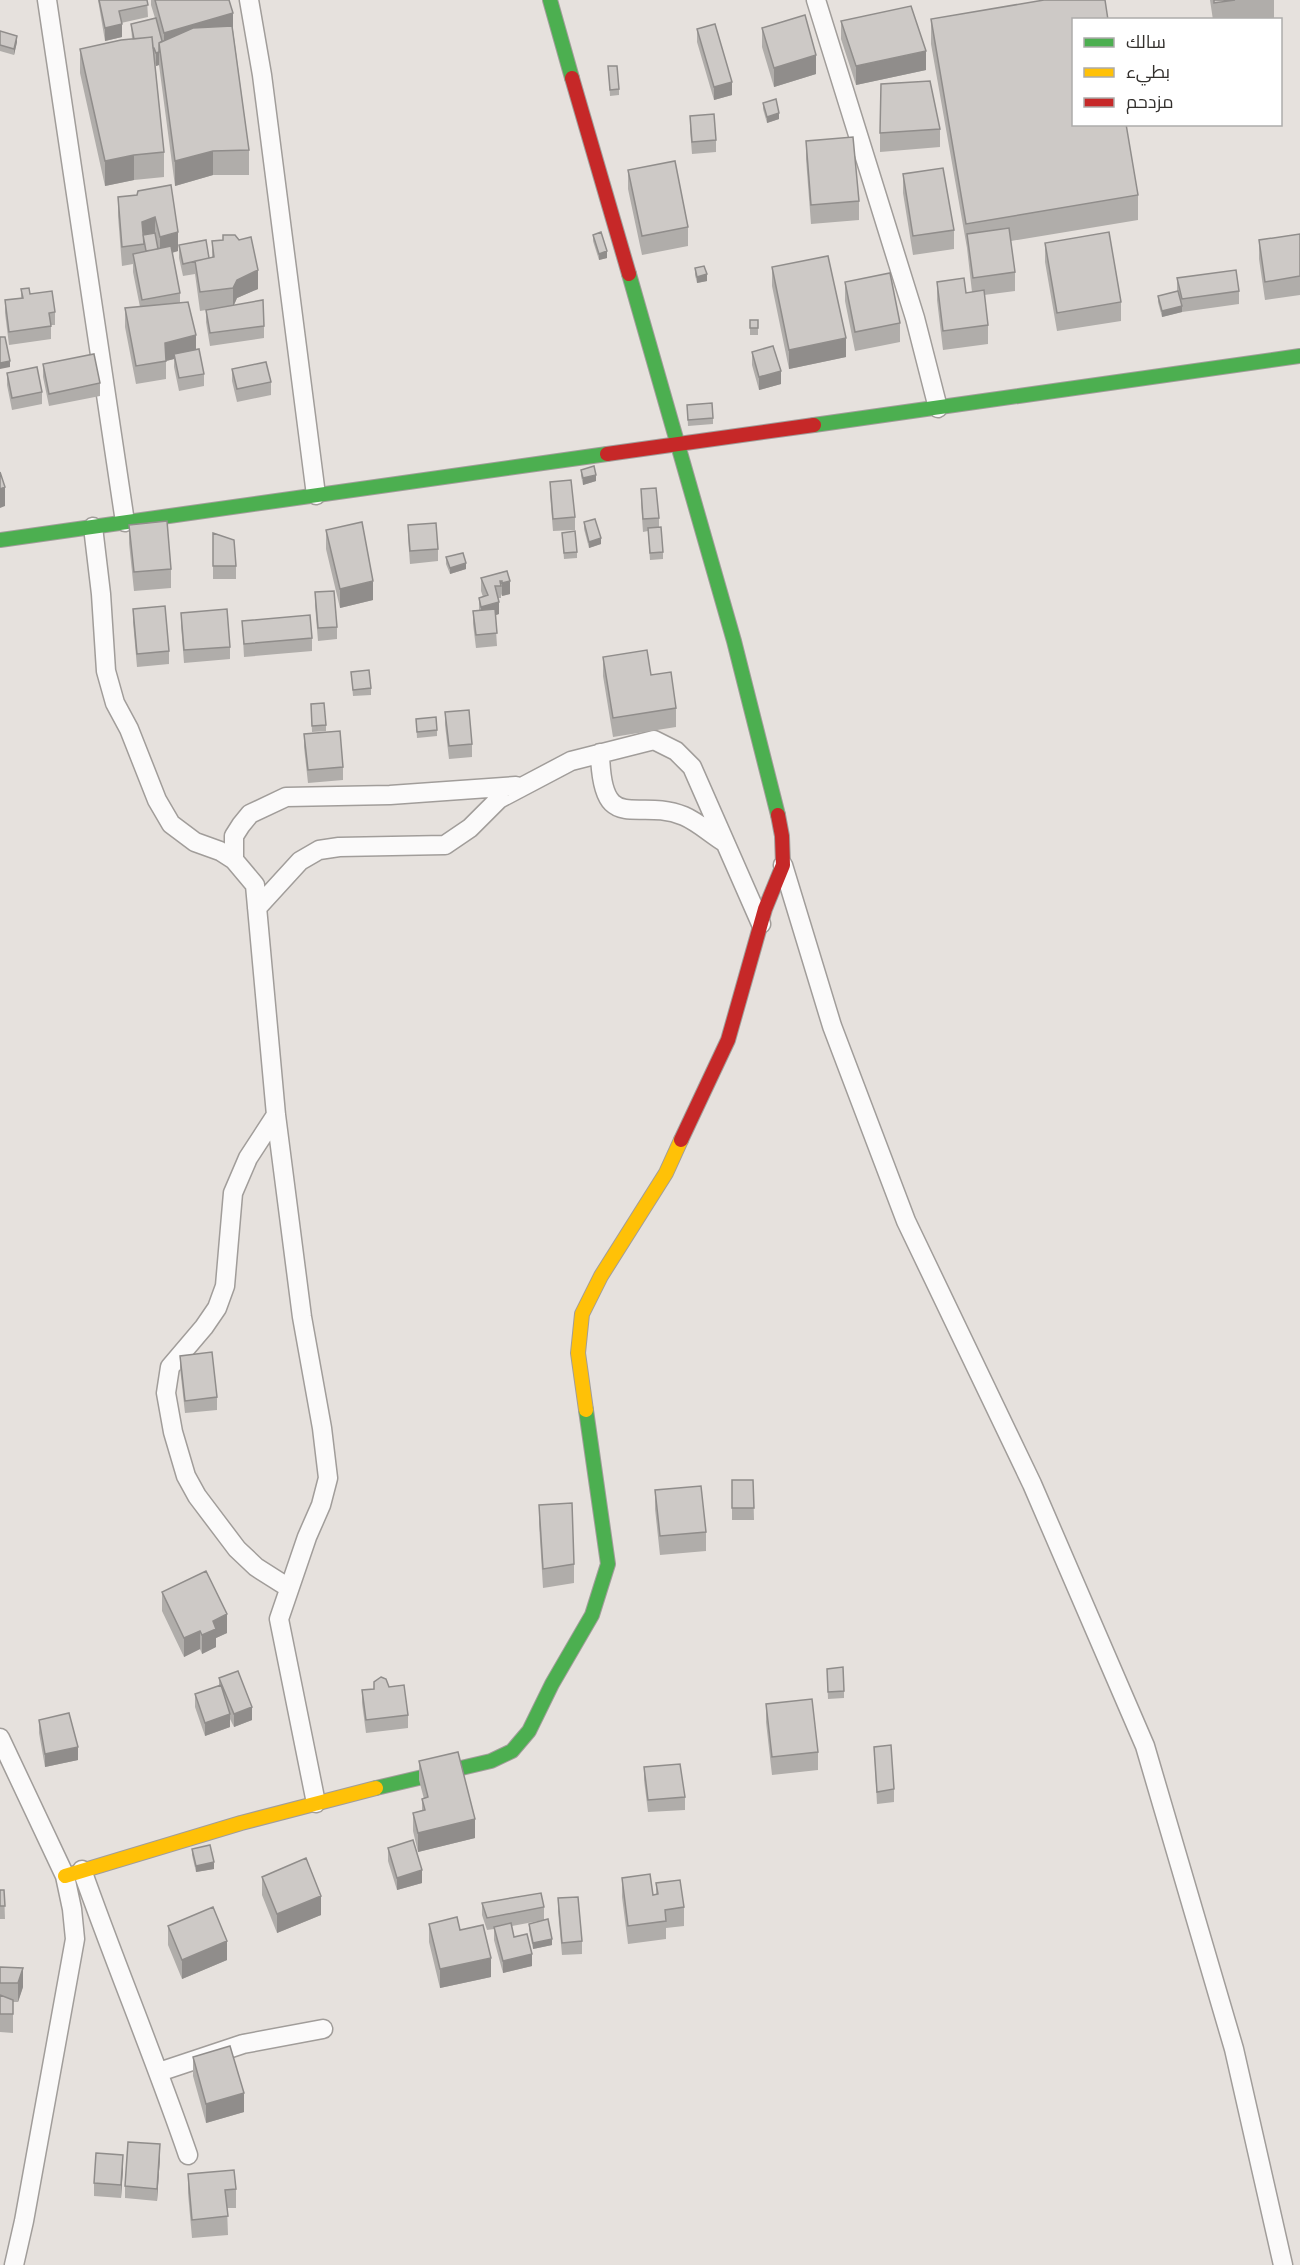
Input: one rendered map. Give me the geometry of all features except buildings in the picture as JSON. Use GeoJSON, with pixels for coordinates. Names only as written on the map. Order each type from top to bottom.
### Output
{"type":"FeatureCollection","features":[{"type":"Feature","properties":{"kind":"street"},"geometry":{"type":"LineString","coordinates":[[47,0],[125,522]]}},
{"type":"Feature","properties":{"kind":"street"},"geometry":{"type":"LineString","coordinates":[[249,0],[262,75],[316,495]]}},
{"type":"Feature","properties":{"kind":"street"},"geometry":{"type":"LineString","coordinates":[[550,0],[734,641],[773,789],[782,836],[783,865],[832,1026],[906,1221],[1032,1484],[1145,1746],[1234,2049],[1283,2265]]}},
{"type":"Feature","properties":{"kind":"street"},"geometry":{"type":"LineString","coordinates":[[816,0],[915,318],[938,408]]}},
{"type":"Feature","properties":{"kind":"street"},"geometry":{"type":"LineString","coordinates":[[0,540],[1300,357]]}},
{"type":"Feature","properties":{"kind":"street"},"geometry":{"type":"LineString","coordinates":[[93,527],[101,594],[106,671],[115,703],[129,729],[157,800],[171,824],[195,842],[220,851],[234,860],[255,885],[276,1115],[302,1317],[322,1428],[328,1478],[321,1504],[279,1619],[316,1803]]}},
{"type":"Feature","properties":{"kind":"street"},"geometry":{"type":"LineString","coordinates":[[257,908],[300,861],[319,850],[339,847],[445,844],[470,828],[499,799],[571,761],[654,740],[676,751],[692,767],[761,924]]}},
{"type":"Feature","properties":{"kind":"street"},"geometry":{"type":"LineString","coordinates":[[600,753],[601,776],[612,803],[622,810],[685,816],[724,842]]}},
{"type":"Feature","properties":{"kind":"street"},"geometry":{"type":"LineString","coordinates":[[234,860],[234,836],[250,814],[286,797],[390,795],[524,785]]}},
{"type":"Feature","properties":{"kind":"street"},"geometry":{"type":"LineString","coordinates":[[73,1873],[316,1803],[412,1778],[491,1761],[512,1751],[529,1731],[552,1684],[592,1615],[608,1564],[578,1353],[582,1314],[601,1276],[666,1173],[728,1040],[761,924],[774,883],[783,865]]}},
{"type":"Feature","properties":{"kind":"street"},"geometry":{"type":"LineString","coordinates":[[276,1115],[248,1158],[234,1193],[225,1286],[217,1308],[170,1367],[166,1393],[173,1432],[186,1476],[197,1496],[237,1549],[256,1567],[289,1588]]}},
{"type":"Feature","properties":{"kind":"street"},"geometry":{"type":"LineString","coordinates":[[0,1738],[73,1873],[110,1950],[159,2072],[188,2156]]}},
{"type":"Feature","properties":{"kind":"street"},"geometry":{"type":"LineString","coordinates":[[14,2265],[75,1939],[72,1909],[73,1873]]}},
{"type":"Feature","properties":{"kind":"street"},"geometry":{"type":"LineString","coordinates":[[159,2072],[243,2044],[322,2029]]}},
{"type":"Feature","properties":{"kind":"traffic: fast"},"geometry":{"type":"LineString","coordinates":[[550,0],[572,78]]}},
{"type":"Feature","properties":{"kind":"traffic: fast"},"geometry":{"type":"LineString","coordinates":[[629,274],[734,641],[778,815]]}},
{"type":"Feature","properties":{"kind":"traffic: fast"},"geometry":{"type":"LineString","coordinates":[[814,425],[1300,356]]}},
{"type":"Feature","properties":{"kind":"traffic: fast"},"geometry":{"type":"LineString","coordinates":[[0,540],[607,454]]}},
{"type":"Feature","properties":{"kind":"traffic: fast"},"geometry":{"type":"LineString","coordinates":[[376,1788],[491,1761],[512,1751],[529,1731],[552,1684],[592,1615],[608,1564],[586,1410]]}},
{"type":"Feature","properties":{"kind":"traffic: slow"},"geometry":{"type":"LineString","coordinates":[[586,1410],[578,1353],[582,1314],[601,1276],[666,1173],[681,1140]]}},
{"type":"Feature","properties":{"kind":"traffic: slow"},"geometry":{"type":"LineString","coordinates":[[65,1876],[241,1823],[376,1788]]}},
{"type":"Feature","properties":{"kind":"traffic: jam"},"geometry":{"type":"LineString","coordinates":[[572,78],[629,274]]}},
{"type":"Feature","properties":{"kind":"traffic: jam"},"geometry":{"type":"LineString","coordinates":[[607,454],[814,425]]}},
{"type":"Feature","properties":{"kind":"traffic: jam"},"geometry":{"type":"LineString","coordinates":[[681,1140],[728,1040],[765,909],[783,865],[782,836],[778,815]]}}]}
